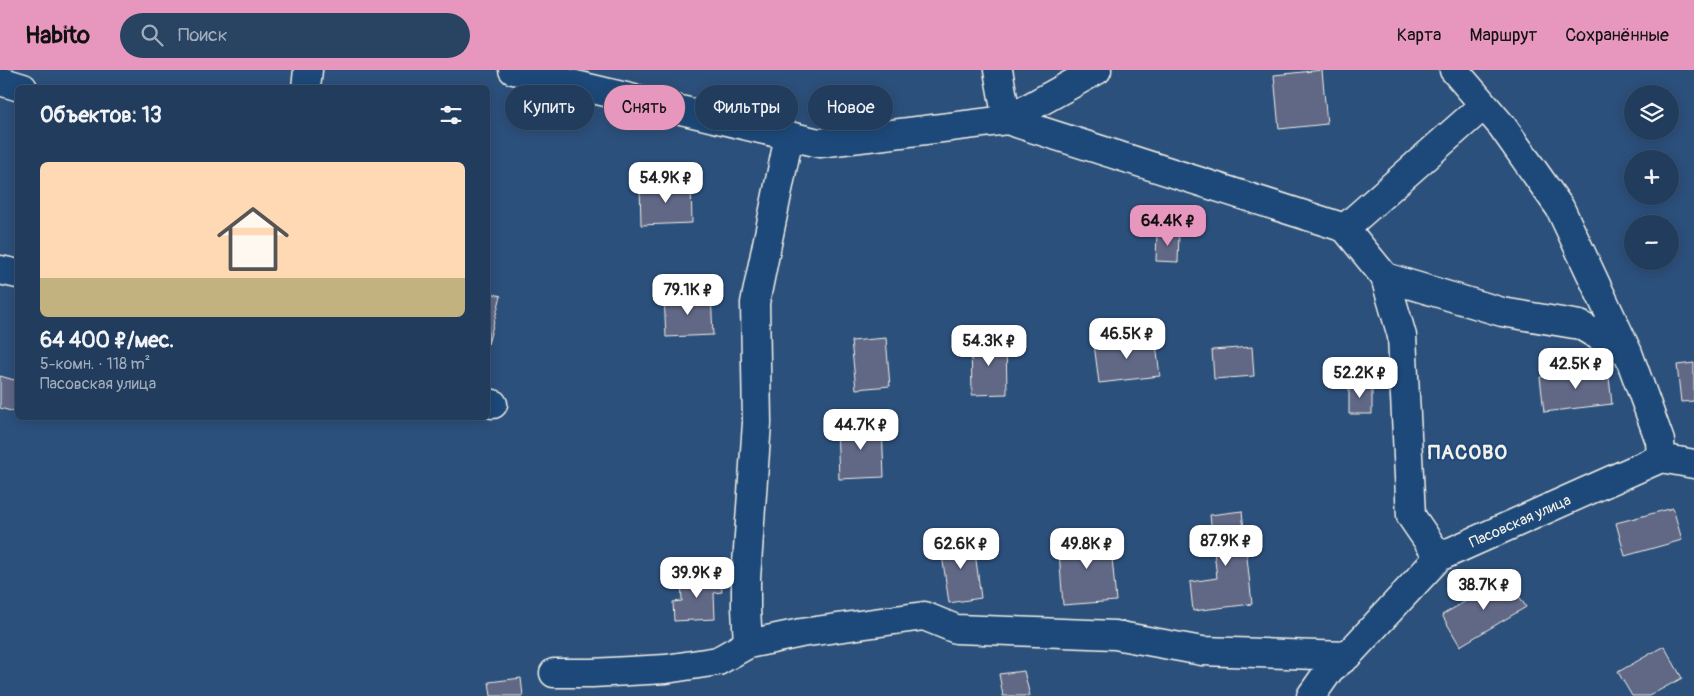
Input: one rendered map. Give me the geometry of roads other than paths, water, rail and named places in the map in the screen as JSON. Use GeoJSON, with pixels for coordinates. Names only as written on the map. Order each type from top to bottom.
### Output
{"type":"FeatureCollection","features":[{"type":"Feature","properties":{"kind":"street"},"geometry":{"type":"LineString","coordinates":[[306,85],[308,70]]}},
{"type":"Feature","properties":{"kind":"street"},"geometry":{"type":"LineString","coordinates":[[513,70],[818,143],[1007,120],[1097,70]]}},
{"type":"Feature","properties":{"kind":"street"},"geometry":{"type":"LineString","coordinates":[[998,70],[1007,120]]}},
{"type":"Feature","properties":{"kind":"street"},"geometry":{"type":"LineString","coordinates":[[1454,70],[1502,126],[1560,208],[1628,353],[1660,441],[1661,458],[1694,464]]}},
{"type":"Feature","properties":{"kind":"street"},"geometry":{"type":"LineString","coordinates":[[0,81],[15,86]]}},
{"type":"Feature","properties":{"kind":"street"},"geometry":{"type":"LineString","coordinates":[[1345,228],[1484,105]]}},
{"type":"Feature","properties":{"kind":"street"},"geometry":{"type":"LineString","coordinates":[[1007,120],[1345,228],[1385,277],[1402,336],[1412,516],[1440,558]]}},
{"type":"Feature","properties":{"kind":"street"},"geometry":{"type":"LineString","coordinates":[[748,644],[746,578],[757,423],[755,303],[789,136]]}},
{"type":"Feature","properties":{"kind":"street"},"geometry":{"type":"LineString","coordinates":[[0,270],[15,273]]}},
{"type":"Feature","properties":{"kind":"street"},"geometry":{"type":"LineString","coordinates":[[1385,277],[1502,312],[1580,325],[1628,353]]}},
{"type":"Feature","properties":{"kind":"street","name":"Пасовская улица"},"geometry":{"type":"LineString","coordinates":[[1311,696],[1330,669],[1347,656],[1440,558],[1661,458]]}},
{"type":"Feature","properties":{"kind":"street"},"geometry":{"type":"LineString","coordinates":[[554,673],[666,669],[718,661],[748,644],[801,633],[924,616],[956,629],[1115,635],[1202,651],[1347,656]]}},
{"type":"Feature","properties":{"kind":"district","name":"ПАСОВО"},"geometry":{"type":"Point","coordinates":[1468,452]}}]}
